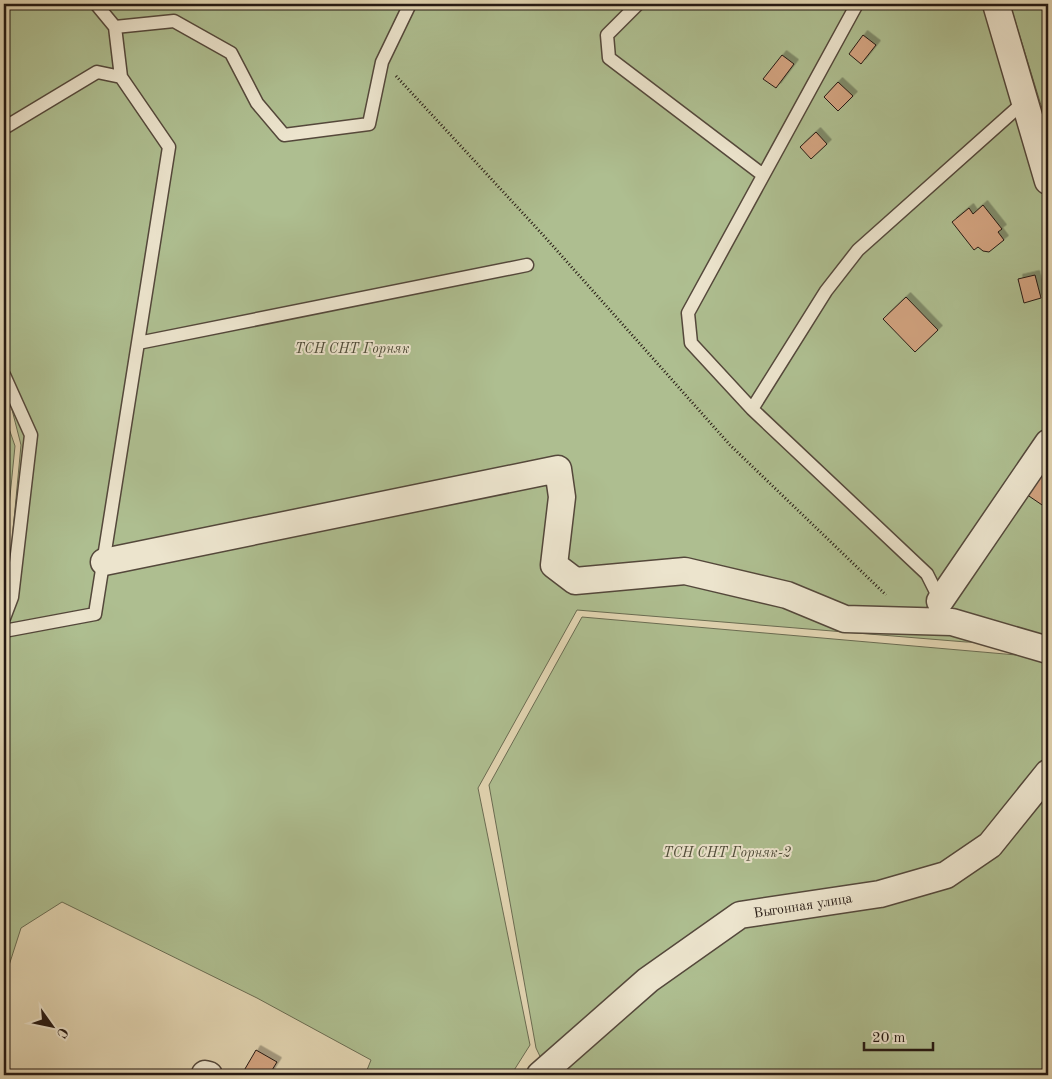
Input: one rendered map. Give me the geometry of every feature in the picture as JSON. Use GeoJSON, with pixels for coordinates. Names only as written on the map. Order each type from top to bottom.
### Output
{"type":"FeatureCollection","features":[{"type":"Feature","properties":{"kind":"street"},"geometry":{"type":"LineString","coordinates":[[996,4],[1048,181]]}},
{"type":"Feature","properties":{"kind":"street"},"geometry":{"type":"LineString","coordinates":[[946,612],[1048,443]]}},
{"type":"Feature","properties":{"kind":"street"},"geometry":{"type":"LineString","coordinates":[[104,562],[558,469],[562,497],[554,565],[575,580],[685,571],[787,595],[845,619],[914,621],[946,612],[1048,650]]}},
{"type":"Feature","properties":{"kind":"street","name":"Выгонная улица"},"geometry":{"type":"LineString","coordinates":[[540,1075],[648,980],[740,915],[880,894],[946,875],[990,845],[1048,773]]}},
{"type":"Feature","properties":{"kind":"lane"},"geometry":{"type":"LineString","coordinates":[[4,631],[96,614],[169,147],[120,77],[115,27],[96,4]]}},
{"type":"Feature","properties":{"kind":"lane"},"geometry":{"type":"LineString","coordinates":[[115,27],[174,21],[231,53],[256,103],[284,135],[369,124],[382,62],[410,4]]}},
{"type":"Feature","properties":{"kind":"lane"},"geometry":{"type":"LineString","coordinates":[[638,4],[608,35],[609,58],[763,175]]}},
{"type":"Feature","properties":{"kind":"lane"},"geometry":{"type":"LineString","coordinates":[[857,4],[688,313],[690,343],[752,409],[926,574],[946,612]]}},
{"type":"Feature","properties":{"kind":"lane"},"geometry":{"type":"LineString","coordinates":[[4,128],[97,72],[120,77]]}},
{"type":"Feature","properties":{"kind":"lane"},"geometry":{"type":"LineString","coordinates":[[752,409],[826,291],[858,250],[1025,102]]}},
{"type":"Feature","properties":{"kind":"lane"},"geometry":{"type":"LineString","coordinates":[[138,343],[526,265]]}},
{"type":"Feature","properties":{"kind":"lane"},"geometry":{"type":"LineString","coordinates":[[4,375],[31,435],[12,597],[4,618]]}},
{"type":"Feature","properties":{"kind":"path"},"geometry":{"type":"LineString","coordinates":[[382,62],[544,236],[730,445],[914,621]]}},
{"type":"Feature","properties":{"kind":"green space","name":"ТСН СНТ Горняк"},"geometry":{"type":"Polygon","coordinates":[[[4,4],[992,4],[1048,203],[1048,643],[966,642],[577,610],[478,788],[530,1045],[511,1075],[365,1075],[371,1060],[257,998],[62,902],[21,928],[4,981],[4,557],[11,552],[21,445],[8,394],[4,392],[4,4]]]}},
{"type":"Feature","properties":{"kind":"green space"},"geometry":{"type":"Polygon","coordinates":[[[1010,4],[1048,4],[1048,128],[1010,4]]]}},
{"type":"Feature","properties":{"kind":"green space"},"geometry":{"type":"Polygon","coordinates":[[[4,414],[15,446],[4,557],[4,414]]]}},
{"type":"Feature","properties":{"kind":"green space","name":"ТСН СНТ Горняк-2"},"geometry":{"type":"Polygon","coordinates":[[[582,617],[1039,657],[1048,654],[1048,1075],[549,1075],[536,1048],[489,785],[582,617]]]}},
{"type":"Feature","properties":{"kind":"building"},"geometry":{"type":"Polygon","coordinates":[[[863,35],[876,45],[861,64],[849,54],[863,35]]]}},
{"type":"Feature","properties":{"kind":"building"},"geometry":{"type":"Polygon","coordinates":[[[782,55],[794,64],[776,88],[763,79],[782,55]]]}},
{"type":"Feature","properties":{"kind":"building"},"geometry":{"type":"Polygon","coordinates":[[[838,82],[853,96],[838,111],[824,97],[838,82]]]}},
{"type":"Feature","properties":{"kind":"building"},"geometry":{"type":"Polygon","coordinates":[[[816,132],[827,144],[811,159],[800,147],[816,132]]]}},
{"type":"Feature","properties":{"kind":"building"},"geometry":{"type":"Polygon","coordinates":[[[983,205],[1002,229],[998,232],[1004,240],[989,252],[983,251],[978,247],[974,250],[952,222],[969,208],[973,214],[983,205]]]}},
{"type":"Feature","properties":{"kind":"building"},"geometry":{"type":"Polygon","coordinates":[[[1035,275],[1041,298],[1024,303],[1018,279],[1035,275]]]}},
{"type":"Feature","properties":{"kind":"building"},"geometry":{"type":"Polygon","coordinates":[[[906,297],[938,330],[915,352],[883,319],[906,297]]]}},
{"type":"Feature","properties":{"kind":"building"},"geometry":{"type":"Polygon","coordinates":[[[1048,457],[1048,509],[1023,492],[1048,457]]]}},
{"type":"Feature","properties":{"kind":"building"},"geometry":{"type":"Polygon","coordinates":[[[256,1050],[277,1062],[269,1075],[242,1074],[256,1050]]]}}]}
